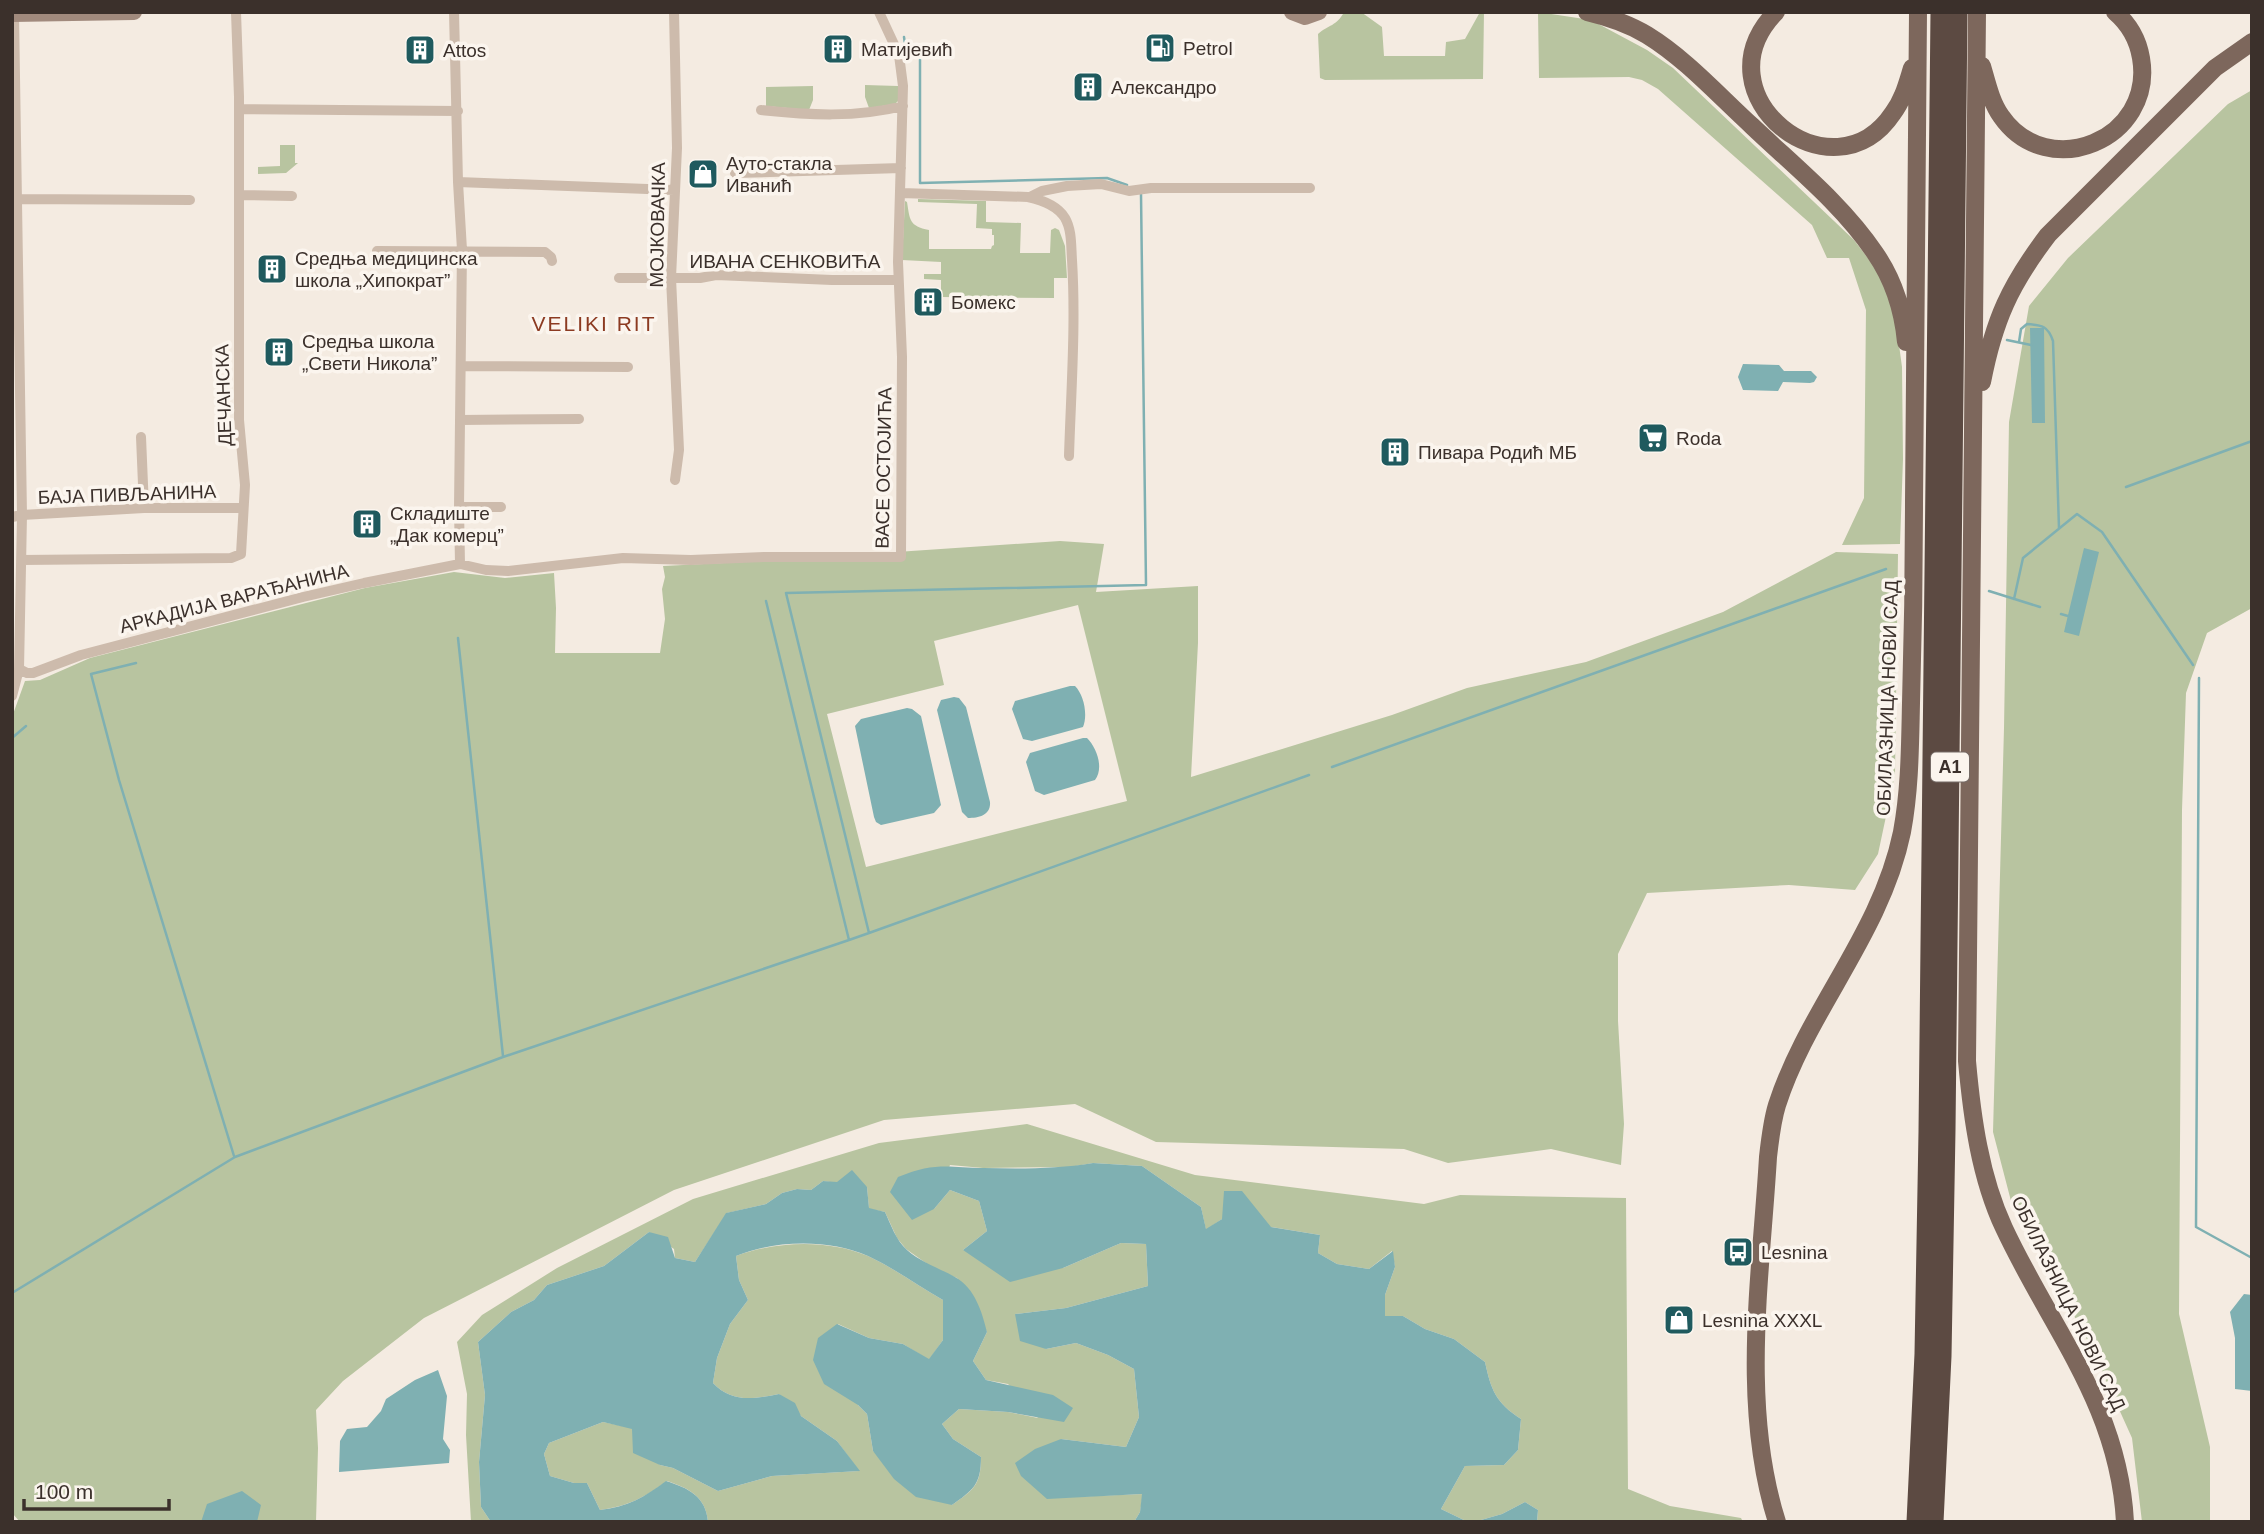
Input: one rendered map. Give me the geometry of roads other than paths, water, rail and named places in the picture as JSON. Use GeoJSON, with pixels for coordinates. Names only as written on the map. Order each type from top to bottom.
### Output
{"type":"FeatureCollection","features":[{"type":"Feature","properties":{"kind":"highway","name":"A1"},"geometry":{"type":"LineString","coordinates":[[1916,1522],[1924,1354],[1928,1146],[1940,12]]}},
{"type":"Feature","properties":{"kind":"highway","name":"A1"},"geometry":{"type":"LineString","coordinates":[[1934,1522],[1942,1356],[1946,1155],[1958,12]]}},
{"type":"Feature","properties":{"kind":"main road"},"geometry":{"type":"LineString","coordinates":[[13,14],[134,12]]}},
{"type":"Feature","properties":{"kind":"main road"},"geometry":{"type":"LineString","coordinates":[[1292,12],[1305,17],[1319,12]]}},
{"type":"Feature","properties":{"kind":"main road"},"geometry":{"type":"LineString","coordinates":[[1587,12],[1632,27],[1669,51],[1853,225],[1875,253],[1894,288],[1902,318],[1914,396]]}},
{"type":"Feature","properties":{"kind":"main road"},"geometry":{"type":"LineString","coordinates":[[1776,12],[1764,26],[1756,43],[1752,72],[1755,90],[1775,123],[1799,140],[1815,145],[1849,144],[1882,127],[1900,101],[1918,49]]}},
{"type":"Feature","properties":{"kind":"main road","name":"ОБИЛАЗНИЦА НОВИ САД"},"geometry":{"type":"LineString","coordinates":[[1776,1522],[1761,1454],[1755,1350],[1769,1143],[1777,1105],[1789,1074],[1874,915],[1896,860],[1903,829],[1909,776],[1914,618],[1918,12]]}},
{"type":"Feature","properties":{"kind":"main road","name":"ОБИЛАЗНИЦА НОВИ САД"},"geometry":{"type":"LineString","coordinates":[[1978,12],[1967,1061],[1979,1143],[2003,1226],[2082,1370],[2105,1421],[2123,1489],[2125,1522]]}},
{"type":"Feature","properties":{"kind":"main road"},"geometry":{"type":"LineString","coordinates":[[1977,46],[1995,106],[2014,130],[2029,141],[2046,147],[2085,147],[2121,126],[2132,111],[2141,85],[2142,66],[2138,47],[2130,30],[2115,12]]}},
{"type":"Feature","properties":{"kind":"main road"},"geometry":{"type":"LineString","coordinates":[[1973,420],[1992,338],[2010,291],[2024,266],[2048,235],[2093,187],[2215,68],[2252,42]]}},
{"type":"Feature","properties":{"kind":"street","name":"ДЕЧАНСКА"},"geometry":{"type":"LineString","coordinates":[[21,560],[237,558],[241,554],[245,485],[239,420],[239,109],[236,12]]}},
{"type":"Feature","properties":{"kind":"street"},"geometry":{"type":"LineString","coordinates":[[454,12],[462,250],[460,564]]}},
{"type":"Feature","properties":{"kind":"street","name":"МОЈКОВАЧКА"},"geometry":{"type":"LineString","coordinates":[[674,12],[677,102],[671,278],[678,450],[675,480]]}},
{"type":"Feature","properties":{"kind":"street","name":"ВАСЕ ОСТОЈИЋА"},"geometry":{"type":"LineString","coordinates":[[460,564],[486,570],[508,571],[623,558],[691,560],[778,556],[901,557],[902,357],[898,221],[903,106],[900,55],[879,12]]}},
{"type":"Feature","properties":{"kind":"street"},"geometry":{"type":"LineString","coordinates":[[12,696],[19,669],[21,560],[17,516],[17,199],[13,14]]}},
{"type":"Feature","properties":{"kind":"street"},"geometry":{"type":"LineString","coordinates":[[761,110],[822,114],[880,111],[903,106]]}},
{"type":"Feature","properties":{"kind":"street"},"geometry":{"type":"LineString","coordinates":[[239,109],[458,111]]}},
{"type":"Feature","properties":{"kind":"street"},"geometry":{"type":"LineString","coordinates":[[736,173],[901,168]]}},
{"type":"Feature","properties":{"kind":"street"},"geometry":{"type":"LineString","coordinates":[[458,182],[674,190]]}},
{"type":"Feature","properties":{"kind":"street"},"geometry":{"type":"LineString","coordinates":[[1030,197],[1042,191],[1067,186],[1101,184],[1135,191],[1232,187],[1311,188]]}},
{"type":"Feature","properties":{"kind":"street"},"geometry":{"type":"LineString","coordinates":[[901,193],[1030,197],[1043,200],[1063,215],[1071,240],[1074,306],[1069,456]]}},
{"type":"Feature","properties":{"kind":"street"},"geometry":{"type":"LineString","coordinates":[[239,195],[292,196]]}},
{"type":"Feature","properties":{"kind":"street"},"geometry":{"type":"LineString","coordinates":[[17,199],[190,200]]}},
{"type":"Feature","properties":{"kind":"street"},"geometry":{"type":"LineString","coordinates":[[377,251],[545,252],[552,261]]}},
{"type":"Feature","properties":{"kind":"street","name":"ИВАНА СЕНКОВИЋА"},"geometry":{"type":"LineString","coordinates":[[619,278],[700,278],[716,275],[898,280]]}},
{"type":"Feature","properties":{"kind":"street"},"geometry":{"type":"LineString","coordinates":[[461,366],[628,367]]}},
{"type":"Feature","properties":{"kind":"street"},"geometry":{"type":"LineString","coordinates":[[460,420],[579,419]]}},
{"type":"Feature","properties":{"kind":"street"},"geometry":{"type":"LineString","coordinates":[[141,437],[144,508]]}},
{"type":"Feature","properties":{"kind":"street"},"geometry":{"type":"LineString","coordinates":[[459,507],[501,507]]}},
{"type":"Feature","properties":{"kind":"street","name":"БАЈА ПИВЉАНИНА"},"geometry":{"type":"LineString","coordinates":[[17,516],[144,508],[243,508]]}},
{"type":"Feature","properties":{"kind":"street","name":"АРКАДИЈА ВАРАЂАНИНА"},"geometry":{"type":"LineString","coordinates":[[19,669],[33,673],[81,655],[291,600],[460,564]]}},
{"type":"Feature","properties":{"kind":"water"},"geometry":{"type":"Polygon","coordinates":[[[2030,328],[2044,328],[2045,423],[2032,423],[2030,328]]]}},
{"type":"Feature","properties":{"kind":"water"},"geometry":{"type":"Polygon","coordinates":[[[1743,364],[1779,365],[1784,371],[1811,371],[1817,377],[1810,383],[1783,382],[1778,391],[1743,390],[1738,377],[1743,364]]]}},
{"type":"Feature","properties":{"kind":"water"},"geometry":{"type":"Polygon","coordinates":[[[2084,548],[2099,552],[2079,636],[2064,632],[2084,548]]]}},
{"type":"Feature","properties":{"kind":"water"},"geometry":{"type":"Polygon","coordinates":[[[1075,686],[1083,700],[1083,727],[1032,741],[1023,739],[1012,709],[1015,701],[1075,686]]]}},
{"type":"Feature","properties":{"kind":"water"},"geometry":{"type":"Polygon","coordinates":[[[959,698],[966,707],[990,802],[989,810],[976,817],[968,818],[962,812],[937,710],[941,700],[959,698]]]}},
{"type":"Feature","properties":{"kind":"water"},"geometry":{"type":"Polygon","coordinates":[[[907,708],[921,716],[941,805],[934,813],[881,825],[874,817],[855,726],[861,719],[907,708]]]}},
{"type":"Feature","properties":{"kind":"water"},"geometry":{"type":"Polygon","coordinates":[[[1083,738],[1091,742],[1098,758],[1099,770],[1095,780],[1044,795],[1035,791],[1026,762],[1030,753],[1083,738]]]}},
{"type":"Feature","properties":{"kind":"water"},"geometry":{"type":"Polygon","coordinates":[[[1093,1163],[1142,1166],[1201,1207],[1206,1229],[1222,1219],[1224,1191],[1242,1191],[1271,1227],[1320,1235],[1318,1253],[1337,1264],[1369,1269],[1393,1251],[1395,1267],[1385,1295],[1385,1316],[1403,1316],[1425,1329],[1454,1339],[1485,1362],[1496,1395],[1521,1419],[1518,1450],[1504,1465],[1465,1466],[1441,1509],[1468,1522],[1134,1522],[1140,1512],[1142,1494],[1047,1499],[1021,1476],[1015,1463],[1035,1449],[1061,1439],[1126,1447],[1139,1417],[1134,1369],[1108,1355],[1076,1343],[1046,1349],[1020,1341],[1015,1314],[1066,1308],[1148,1286],[1146,1244],[1121,1243],[1063,1268],[1010,1282],[963,1250],[987,1231],[979,1201],[950,1190],[934,1209],[912,1220],[890,1192],[898,1177],[931,1167],[1039,1168],[1093,1163]]]}},
{"type":"Feature","properties":{"kind":"water"},"geometry":{"type":"Polygon","coordinates":[[[852,1170],[867,1187],[869,1208],[885,1212],[903,1246],[913,1255],[955,1277],[973,1294],[987,1332],[973,1361],[986,1380],[1053,1395],[1073,1408],[1064,1422],[1008,1412],[959,1409],[942,1424],[953,1439],[981,1457],[977,1481],[970,1491],[952,1505],[916,1497],[894,1479],[873,1451],[867,1414],[858,1405],[824,1384],[813,1360],[818,1338],[837,1324],[869,1338],[903,1344],[929,1359],[943,1340],[943,1300],[887,1266],[853,1250],[819,1244],[785,1244],[736,1256],[739,1280],[748,1300],[730,1324],[717,1358],[713,1383],[735,1397],[752,1398],[779,1394],[795,1403],[801,1416],[837,1441],[860,1471],[772,1476],[718,1491],[673,1468],[633,1453],[632,1429],[603,1422],[549,1443],[544,1454],[550,1476],[574,1483],[587,1483],[600,1510],[635,1500],[666,1481],[682,1487],[700,1499],[708,1522],[491,1522],[481,1507],[479,1462],[485,1395],[478,1342],[511,1312],[534,1300],[547,1285],[604,1266],[649,1232],[668,1237],[675,1258],[695,1262],[726,1213],[766,1204],[782,1193],[797,1189],[811,1190],[823,1181],[837,1182],[852,1170]]]}},
{"type":"Feature","properties":{"kind":"water"},"geometry":{"type":"Polygon","coordinates":[[[2244,1294],[2252,1295],[2252,1391],[2235,1389],[2235,1338],[2230,1312],[2244,1294]]]}},
{"type":"Feature","properties":{"kind":"water"},"geometry":{"type":"Polygon","coordinates":[[[438,1370],[447,1396],[443,1439],[450,1450],[449,1463],[339,1472],[340,1441],[347,1429],[367,1427],[381,1411],[386,1399],[415,1380],[438,1370]]]}},
{"type":"Feature","properties":{"kind":"water"},"geometry":{"type":"Polygon","coordinates":[[[242,1491],[261,1505],[257,1522],[201,1522],[207,1504],[242,1491]]]}},
{"type":"Feature","properties":{"kind":"water"},"geometry":{"type":"Polygon","coordinates":[[[1525,1502],[1538,1510],[1537,1522],[1474,1522],[1502,1514],[1525,1502]]]}},
{"type":"Feature","properties":{"kind":"waterway"},"geometry":{"type":"LineString","coordinates":[[904,37],[905,44],[920,58],[920,183],[1107,178],[1127,185]]}},
{"type":"Feature","properties":{"kind":"waterway"},"geometry":{"type":"LineString","coordinates":[[849,940],[869,933],[786,593],[1146,585],[1141,194]]}},
{"type":"Feature","properties":{"kind":"waterway"},"geometry":{"type":"LineString","coordinates":[[2019,342],[2021,329],[2027,324],[2044,327],[2053,341],[2059,528]]}},
{"type":"Feature","properties":{"kind":"waterway"},"geometry":{"type":"LineString","coordinates":[[2007,340],[2031,345]]}},
{"type":"Feature","properties":{"kind":"waterway"},"geometry":{"type":"LineString","coordinates":[[2126,487],[2252,441]]}},
{"type":"Feature","properties":{"kind":"waterway"},"geometry":{"type":"LineString","coordinates":[[2014,599],[2023,558],[2077,514],[2102,532],[2193,665]]}},
{"type":"Feature","properties":{"kind":"waterway"},"geometry":{"type":"LineString","coordinates":[[1332,767],[1886,569]]}},
{"type":"Feature","properties":{"kind":"waterway"},"geometry":{"type":"LineString","coordinates":[[1989,591],[2040,607]]}},
{"type":"Feature","properties":{"kind":"waterway"},"geometry":{"type":"LineString","coordinates":[[12,1293],[235,1157],[503,1057],[849,940],[766,601]]}},
{"type":"Feature","properties":{"kind":"waterway"},"geometry":{"type":"LineString","coordinates":[[2061,614],[2068,616]]}},
{"type":"Feature","properties":{"kind":"waterway"},"geometry":{"type":"LineString","coordinates":[[458,638],[503,1056]]}},
{"type":"Feature","properties":{"kind":"waterway"},"geometry":{"type":"LineString","coordinates":[[136,663],[91,674],[119,780],[234,1156]]}},
{"type":"Feature","properties":{"kind":"waterway"},"geometry":{"type":"LineString","coordinates":[[2199,678],[2196,1227],[2252,1258]]}},
{"type":"Feature","properties":{"kind":"waterway"},"geometry":{"type":"LineString","coordinates":[[12,738],[26,726]]}},
{"type":"Feature","properties":{"kind":"waterway"},"geometry":{"type":"LineString","coordinates":[[869,933],[1309,775]]}},
{"type":"Feature","properties":{"kind":"place","name":"Petrol"},"geometry":{"type":"Point","coordinates":[1160,48]}},
{"type":"Feature","properties":{"kind":"place","name":"Матијевић"},"geometry":{"type":"Point","coordinates":[838,49]}},
{"type":"Feature","properties":{"kind":"place","name":"Attos"},"geometry":{"type":"Point","coordinates":[420,50]}},
{"type":"Feature","properties":{"kind":"place","name":"Александро"},"geometry":{"type":"Point","coordinates":[1088,87]}},
{"type":"Feature","properties":{"kind":"place","name":"Ауто-стакла Иванић"},"geometry":{"type":"Point","coordinates":[703,174]}},
{"type":"Feature","properties":{"kind":"place","name":"Средња медицинска школа „Хипократ”"},"geometry":{"type":"Point","coordinates":[272,269]}},
{"type":"Feature","properties":{"kind":"place","name":"Бомекс"},"geometry":{"type":"Point","coordinates":[928,302]}},
{"type":"Feature","properties":{"kind":"place","name":"Средња школа „Свети Никола”"},"geometry":{"type":"Point","coordinates":[279,352]}},
{"type":"Feature","properties":{"kind":"place","name":"Roda"},"geometry":{"type":"Point","coordinates":[1653,438]}},
{"type":"Feature","properties":{"kind":"place","name":"Пивара Родић МБ"},"geometry":{"type":"Point","coordinates":[1395,452]}},
{"type":"Feature","properties":{"kind":"place","name":"Складиште „Дак комерц”"},"geometry":{"type":"Point","coordinates":[367,524]}},
{"type":"Feature","properties":{"kind":"place","name":"Lesnina"},"geometry":{"type":"Point","coordinates":[1738,1252]}},
{"type":"Feature","properties":{"kind":"place","name":"Lesnina XXXL"},"geometry":{"type":"Point","coordinates":[1679,1320]}},
{"type":"Feature","properties":{"kind":"district","name":"VELIKI RIT"},"geometry":{"type":"Point","coordinates":[594,324]}}]}
